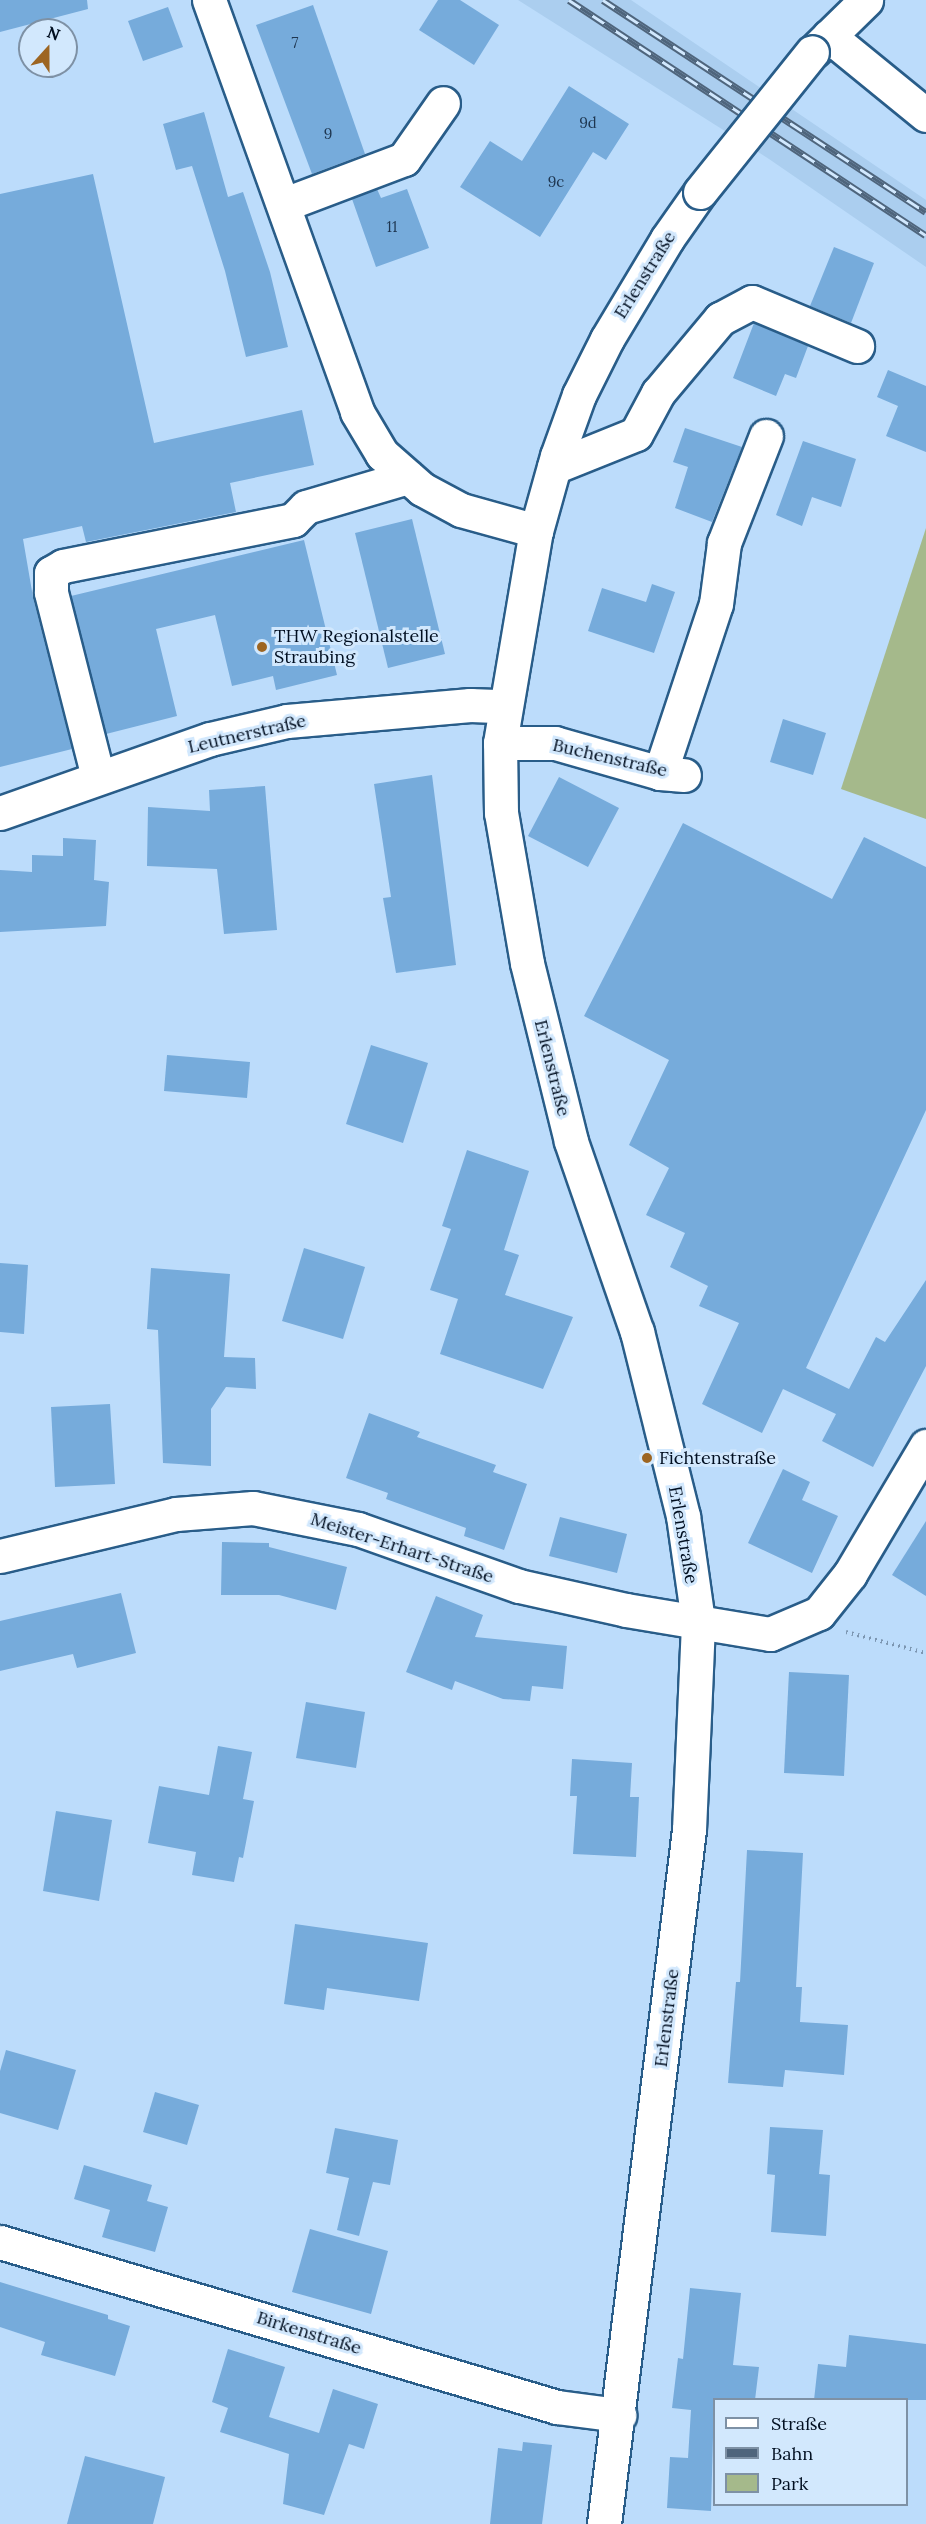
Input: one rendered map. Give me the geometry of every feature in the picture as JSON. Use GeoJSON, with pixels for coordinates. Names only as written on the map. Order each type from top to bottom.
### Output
{"type":"FeatureCollection","features":[{"type":"Feature","properties":{"kind":"street"},"geometry":{"type":"LineString","coordinates":[[209,0],[285,204],[357,412],[382,454],[408,477],[461,510],[536,531]]}},
{"type":"Feature","properties":{"kind":"street","name":"Erlenstraße"},"geometry":{"type":"LineString","coordinates":[[604,2524],[689,1830],[698,1621],[683,1516],[637,1332],[571,1141],[527,963],[501,813],[500,743],[503,706],[536,531],[554,467],[579,395],[607,339],[667,238],[700,192],[821,44],[866,0]]}},
{"type":"Feature","properties":{"kind":"street"},"geometry":{"type":"LineString","coordinates":[[821,44],[926,116]]}},
{"type":"Feature","properties":{"kind":"street"},"geometry":{"type":"LineString","coordinates":[[285,204],[404,159],[443,103]]}},
{"type":"Feature","properties":{"kind":"street"},"geometry":{"type":"LineString","coordinates":[[554,467],[636,434],[658,393],[720,319],[752,302],[857,346]]}},
{"type":"Feature","properties":{"kind":"street","name":"Buchenstraße"},"geometry":{"type":"LineString","coordinates":[[500,743],[555,743],[672,774],[716,604],[724,543],[766,436]]}},
{"type":"Feature","properties":{"kind":"street"},"geometry":{"type":"LineString","coordinates":[[98,777],[51,592],[51,573],[63,566],[293,520],[306,507],[408,477]]}},
{"type":"Feature","properties":{"kind":"street","name":"Leutnerstraße"},"geometry":{"type":"LineString","coordinates":[[0,813],[210,739],[287,721],[470,705],[503,706]]}},
{"type":"Feature","properties":{"kind":"street"},"geometry":{"type":"LineString","coordinates":[[698,1621],[770,1634],[819,1613],[850,1574],[926,1446]]}},
{"type":"Feature","properties":{"kind":"street","name":"Meister-Erhart-Straße"},"geometry":{"type":"LineString","coordinates":[[0,1556],[176,1514],[253,1508],[358,1529],[519,1586],[626,1610],[698,1621]]}},
{"type":"Feature","properties":{"kind":"street","name":"Birkenstraße"},"geometry":{"type":"LineString","coordinates":[[0,2242],[557,2407],[619,2415]]}},
{"type":"Feature","properties":{"kind":"path"},"geometry":{"type":"LineString","coordinates":[[819,1613],[847,1632],[926,1653]]}},
{"type":"Feature","properties":{"kind":"shaded area"},"geometry":{"type":"Polygon","coordinates":[[[518,0],[631,0],[926,200],[926,267],[769,159],[518,0]]]}},
{"type":"Feature","properties":{"kind":"green space"},"geometry":{"type":"Polygon","coordinates":[[[926,528],[926,819],[841,789],[926,528]]]}},
{"type":"Feature","properties":{"kind":"building"},"geometry":{"type":"Polygon","coordinates":[[[0,0],[87,0],[88,9],[54,18],[18,18],[18,27],[0,32],[0,0]]]}},
{"type":"Feature","properties":{"kind":"building"},"geometry":{"type":"Polygon","coordinates":[[[438,0],[460,0],[499,25],[474,65],[419,30],[438,0]]]}},
{"type":"Feature","properties":{"kind":"building"},"geometry":{"type":"Polygon","coordinates":[[[313,5],[365,154],[312,174],[256,25],[313,5]]]}},
{"type":"Feature","properties":{"kind":"building"},"geometry":{"type":"Polygon","coordinates":[[[168,7],[183,47],[143,61],[128,21],[168,7]]]}},
{"type":"Feature","properties":{"kind":"building"},"geometry":{"type":"Polygon","coordinates":[[[569,86],[629,124],[606,160],[593,152],[540,237],[460,187],[490,141],[522,161],[569,86]]]}},
{"type":"Feature","properties":{"kind":"building"},"geometry":{"type":"Polygon","coordinates":[[[204,112],[228,197],[243,192],[270,272],[288,347],[246,357],[225,271],[192,166],[176,170],[163,124],[204,112]]]}},
{"type":"Feature","properties":{"kind":"building"},"geometry":{"type":"Polygon","coordinates":[[[93,174],[154,443],[302,410],[314,465],[230,483],[236,512],[86,542],[82,526],[23,539],[33,597],[72,749],[0,767],[0,194],[93,174]]]}},
{"type":"Feature","properties":{"kind":"building"},"geometry":{"type":"Polygon","coordinates":[[[377,189],[381,198],[407,189],[429,248],[376,267],[352,199],[377,189]]]}},
{"type":"Feature","properties":{"kind":"building"},"geometry":{"type":"Polygon","coordinates":[[[834,247],[874,263],[851,323],[810,306],[834,247]]]}},
{"type":"Feature","properties":{"kind":"building"},"geometry":{"type":"Polygon","coordinates":[[[754,323],[808,346],[796,378],[785,374],[776,396],[733,378],[754,323]]]}},
{"type":"Feature","properties":{"kind":"building"},"geometry":{"type":"Polygon","coordinates":[[[888,370],[926,386],[926,452],[886,436],[898,406],[877,397],[888,370]]]}},
{"type":"Feature","properties":{"kind":"building"},"geometry":{"type":"Polygon","coordinates":[[[685,428],[742,447],[712,522],[675,508],[688,467],[673,462],[685,428]]]}},
{"type":"Feature","properties":{"kind":"building"},"geometry":{"type":"Polygon","coordinates":[[[803,441],[856,459],[841,507],[812,497],[802,526],[776,515],[803,441]]]}},
{"type":"Feature","properties":{"kind":"building"},"geometry":{"type":"Polygon","coordinates":[[[412,519],[445,654],[388,668],[355,533],[412,519]]]}},
{"type":"Feature","properties":{"kind":"building"},"geometry":{"type":"Polygon","coordinates":[[[304,540],[337,675],[276,690],[273,676],[232,686],[215,615],[156,629],[177,716],[106,734],[71,596],[304,540]]]}},
{"type":"Feature","properties":{"kind":"building"},"geometry":{"type":"Polygon","coordinates":[[[652,584],[675,592],[654,653],[588,631],[602,588],[646,602],[652,584]]]}},
{"type":"Feature","properties":{"kind":"building"},"geometry":{"type":"Polygon","coordinates":[[[783,719],[826,733],[813,775],[770,762],[783,719]]]}},
{"type":"Feature","properties":{"kind":"building"},"geometry":{"type":"Polygon","coordinates":[[[432,775],[456,965],[396,973],[383,898],[391,897],[374,784],[432,775]]]}},
{"type":"Feature","properties":{"kind":"building"},"geometry":{"type":"Polygon","coordinates":[[[559,777],[619,808],[588,867],[528,836],[559,777]]]}},
{"type":"Feature","properties":{"kind":"building"},"geometry":{"type":"Polygon","coordinates":[[[265,786],[277,930],[224,934],[217,869],[147,866],[148,807],[210,811],[209,790],[265,786]]]}},
{"type":"Feature","properties":{"kind":"building"},"geometry":{"type":"Polygon","coordinates":[[[683,823],[832,899],[864,837],[926,867],[926,1110],[806,1368],[849,1389],[876,1337],[885,1342],[926,1280],[926,1366],[873,1467],[822,1441],[836,1414],[783,1389],[762,1433],[702,1404],[739,1323],[699,1306],[708,1286],[670,1267],[685,1233],[646,1215],[669,1168],[629,1145],[669,1060],[584,1016],[683,823]]]}},
{"type":"Feature","properties":{"kind":"building"},"geometry":{"type":"Polygon","coordinates":[[[63,838],[96,840],[94,880],[109,882],[106,926],[0,932],[0,870],[32,872],[32,855],[63,856],[63,838]]]}},
{"type":"Feature","properties":{"kind":"building"},"geometry":{"type":"Polygon","coordinates":[[[371,1045],[428,1063],[403,1143],[346,1124],[371,1045]]]}},
{"type":"Feature","properties":{"kind":"building"},"geometry":{"type":"Polygon","coordinates":[[[167,1055],[250,1062],[247,1098],[164,1091],[167,1055]]]}},
{"type":"Feature","properties":{"kind":"building"},"geometry":{"type":"Polygon","coordinates":[[[467,1150],[529,1171],[504,1250],[519,1255],[505,1295],[573,1317],[543,1389],[440,1354],[458,1299],[430,1290],[451,1229],[442,1226],[467,1150]]]}},
{"type":"Feature","properties":{"kind":"building"},"geometry":{"type":"Polygon","coordinates":[[[304,1248],[365,1267],[343,1339],[282,1321],[304,1248]]]}},
{"type":"Feature","properties":{"kind":"building"},"geometry":{"type":"Polygon","coordinates":[[[0,1263],[28,1265],[24,1334],[0,1332],[0,1263]]]}},
{"type":"Feature","properties":{"kind":"building"},"geometry":{"type":"Polygon","coordinates":[[[151,1268],[230,1274],[224,1357],[255,1358],[256,1389],[226,1387],[211,1409],[211,1466],[163,1463],[158,1330],[147,1329],[151,1268]]]}},
{"type":"Feature","properties":{"kind":"building"},"geometry":{"type":"Polygon","coordinates":[[[110,1404],[115,1484],[55,1487],[51,1407],[110,1404]]]}},
{"type":"Feature","properties":{"kind":"building"},"geometry":{"type":"Polygon","coordinates":[[[369,1413],[420,1432],[417,1437],[496,1465],[493,1472],[527,1484],[504,1550],[464,1536],[466,1528],[386,1499],[388,1493],[346,1478],[369,1413]]]}},
{"type":"Feature","properties":{"kind":"building"},"geometry":{"type":"Polygon","coordinates":[[[783,1469],[810,1482],[802,1500],[838,1516],[812,1573],[748,1543],[783,1469]]]}},
{"type":"Feature","properties":{"kind":"building"},"geometry":{"type":"Polygon","coordinates":[[[560,1517],[627,1534],[617,1573],[549,1556],[560,1517]]]}},
{"type":"Feature","properties":{"kind":"building"},"geometry":{"type":"Polygon","coordinates":[[[926,1521],[926,1596],[892,1575],[926,1521]]]}},
{"type":"Feature","properties":{"kind":"building"},"geometry":{"type":"Polygon","coordinates":[[[222,1542],[269,1543],[269,1547],[347,1567],[336,1610],[279,1595],[221,1595],[222,1542]]]}},
{"type":"Feature","properties":{"kind":"building"},"geometry":{"type":"Polygon","coordinates":[[[121,1593],[136,1653],[77,1668],[73,1654],[0,1671],[0,1621],[121,1593]]]}},
{"type":"Feature","properties":{"kind":"building"},"geometry":{"type":"Polygon","coordinates":[[[436,1596],[483,1615],[475,1637],[567,1646],[563,1689],[532,1686],[530,1701],[503,1699],[455,1681],[452,1690],[406,1672],[436,1596]]]}},
{"type":"Feature","properties":{"kind":"building"},"geometry":{"type":"Polygon","coordinates":[[[789,1672],[849,1675],[844,1776],[784,1773],[789,1672]]]}},
{"type":"Feature","properties":{"kind":"building"},"geometry":{"type":"Polygon","coordinates":[[[306,1702],[365,1712],[356,1768],[296,1758],[306,1702]]]}},
{"type":"Feature","properties":{"kind":"building"},"geometry":{"type":"Polygon","coordinates":[[[218,1746],[252,1752],[243,1799],[254,1801],[243,1858],[239,1857],[234,1882],[192,1875],[196,1852],[148,1843],[159,1786],[209,1795],[218,1746]]]}},
{"type":"Feature","properties":{"kind":"building"},"geometry":{"type":"Polygon","coordinates":[[[572,1759],[632,1763],[630,1797],[639,1797],[636,1857],[573,1854],[577,1796],[570,1796],[572,1759]]]}},
{"type":"Feature","properties":{"kind":"building"},"geometry":{"type":"Polygon","coordinates":[[[56,1811],[112,1820],[99,1901],[43,1891],[56,1811]]]}},
{"type":"Feature","properties":{"kind":"building"},"geometry":{"type":"Polygon","coordinates":[[[747,1850],[803,1853],[796,1987],[802,1987],[800,2022],[848,2025],[844,2075],[785,2070],[783,2087],[728,2083],[736,1982],[740,1982],[747,1850]]]}},
{"type":"Feature","properties":{"kind":"building"},"geometry":{"type":"Polygon","coordinates":[[[295,1924],[428,1943],[419,2001],[327,1988],[324,2010],[284,2004],[295,1924]]]}},
{"type":"Feature","properties":{"kind":"building"},"geometry":{"type":"Polygon","coordinates":[[[6,2050],[76,2070],[58,2130],[0,2113],[0,2071],[6,2050]]]}},
{"type":"Feature","properties":{"kind":"building"},"geometry":{"type":"Polygon","coordinates":[[[155,2092],[199,2105],[187,2145],[143,2132],[155,2092]]]}},
{"type":"Feature","properties":{"kind":"building"},"geometry":{"type":"Polygon","coordinates":[[[770,2127],[823,2130],[819,2174],[830,2175],[826,2236],[771,2232],[775,2175],[767,2174],[770,2127]]]}},
{"type":"Feature","properties":{"kind":"building"},"geometry":{"type":"Polygon","coordinates":[[[335,2128],[398,2140],[390,2185],[373,2182],[359,2236],[337,2230],[349,2178],[326,2173],[335,2128]]]}},
{"type":"Feature","properties":{"kind":"building"},"geometry":{"type":"Polygon","coordinates":[[[84,2165],[152,2185],[147,2201],[168,2207],[155,2252],[102,2237],[110,2210],[74,2199],[84,2165]]]}},
{"type":"Feature","properties":{"kind":"building"},"geometry":{"type":"Polygon","coordinates":[[[310,2229],[388,2251],[371,2314],[292,2292],[310,2229]]]}},
{"type":"Feature","properties":{"kind":"building"},"geometry":{"type":"Polygon","coordinates":[[[0,2282],[108,2315],[108,2319],[130,2326],[115,2376],[41,2355],[45,2342],[0,2327],[0,2282]]]}},
{"type":"Feature","properties":{"kind":"building"},"geometry":{"type":"Polygon","coordinates":[[[690,2288],[741,2293],[733,2365],[759,2367],[755,2398],[713,2398],[711,2511],[667,2508],[670,2457],[688,2458],[691,2410],[672,2408],[678,2358],[683,2359],[690,2288]]]}},
{"type":"Feature","properties":{"kind":"building"},"geometry":{"type":"Polygon","coordinates":[[[849,2335],[926,2344],[926,2400],[814,2398],[818,2364],[846,2367],[849,2335]]]}},
{"type":"Feature","properties":{"kind":"building"},"geometry":{"type":"Polygon","coordinates":[[[228,2349],[285,2367],[269,2417],[319,2433],[333,2389],[378,2404],[364,2449],[349,2444],[324,2515],[283,2504],[289,2454],[220,2432],[228,2408],[212,2402],[228,2349]]]}},
{"type":"Feature","properties":{"kind":"building"},"geometry":{"type":"Polygon","coordinates":[[[523,2442],[552,2445],[542,2524],[490,2524],[498,2448],[522,2451],[523,2442]]]}},
{"type":"Feature","properties":{"kind":"building"},"geometry":{"type":"Polygon","coordinates":[[[85,2456],[165,2477],[153,2524],[67,2524],[85,2456]]]}},
{"type":"Feature","properties":{"kind":"railway"},"geometry":{"type":"LineString","coordinates":[[569,0],[926,235]]}},
{"type":"Feature","properties":{"kind":"railway"},"geometry":{"type":"LineString","coordinates":[[603,0],[926,212]]}},
{"type":"Feature","properties":{"kind":"place","name":"THW Regionalstelle Straubing"},"geometry":{"type":"Point","coordinates":[262,647]}},
{"type":"Feature","properties":{"kind":"place","name":"Fichtenstraße"},"geometry":{"type":"Point","coordinates":[647,1458]}}]}
